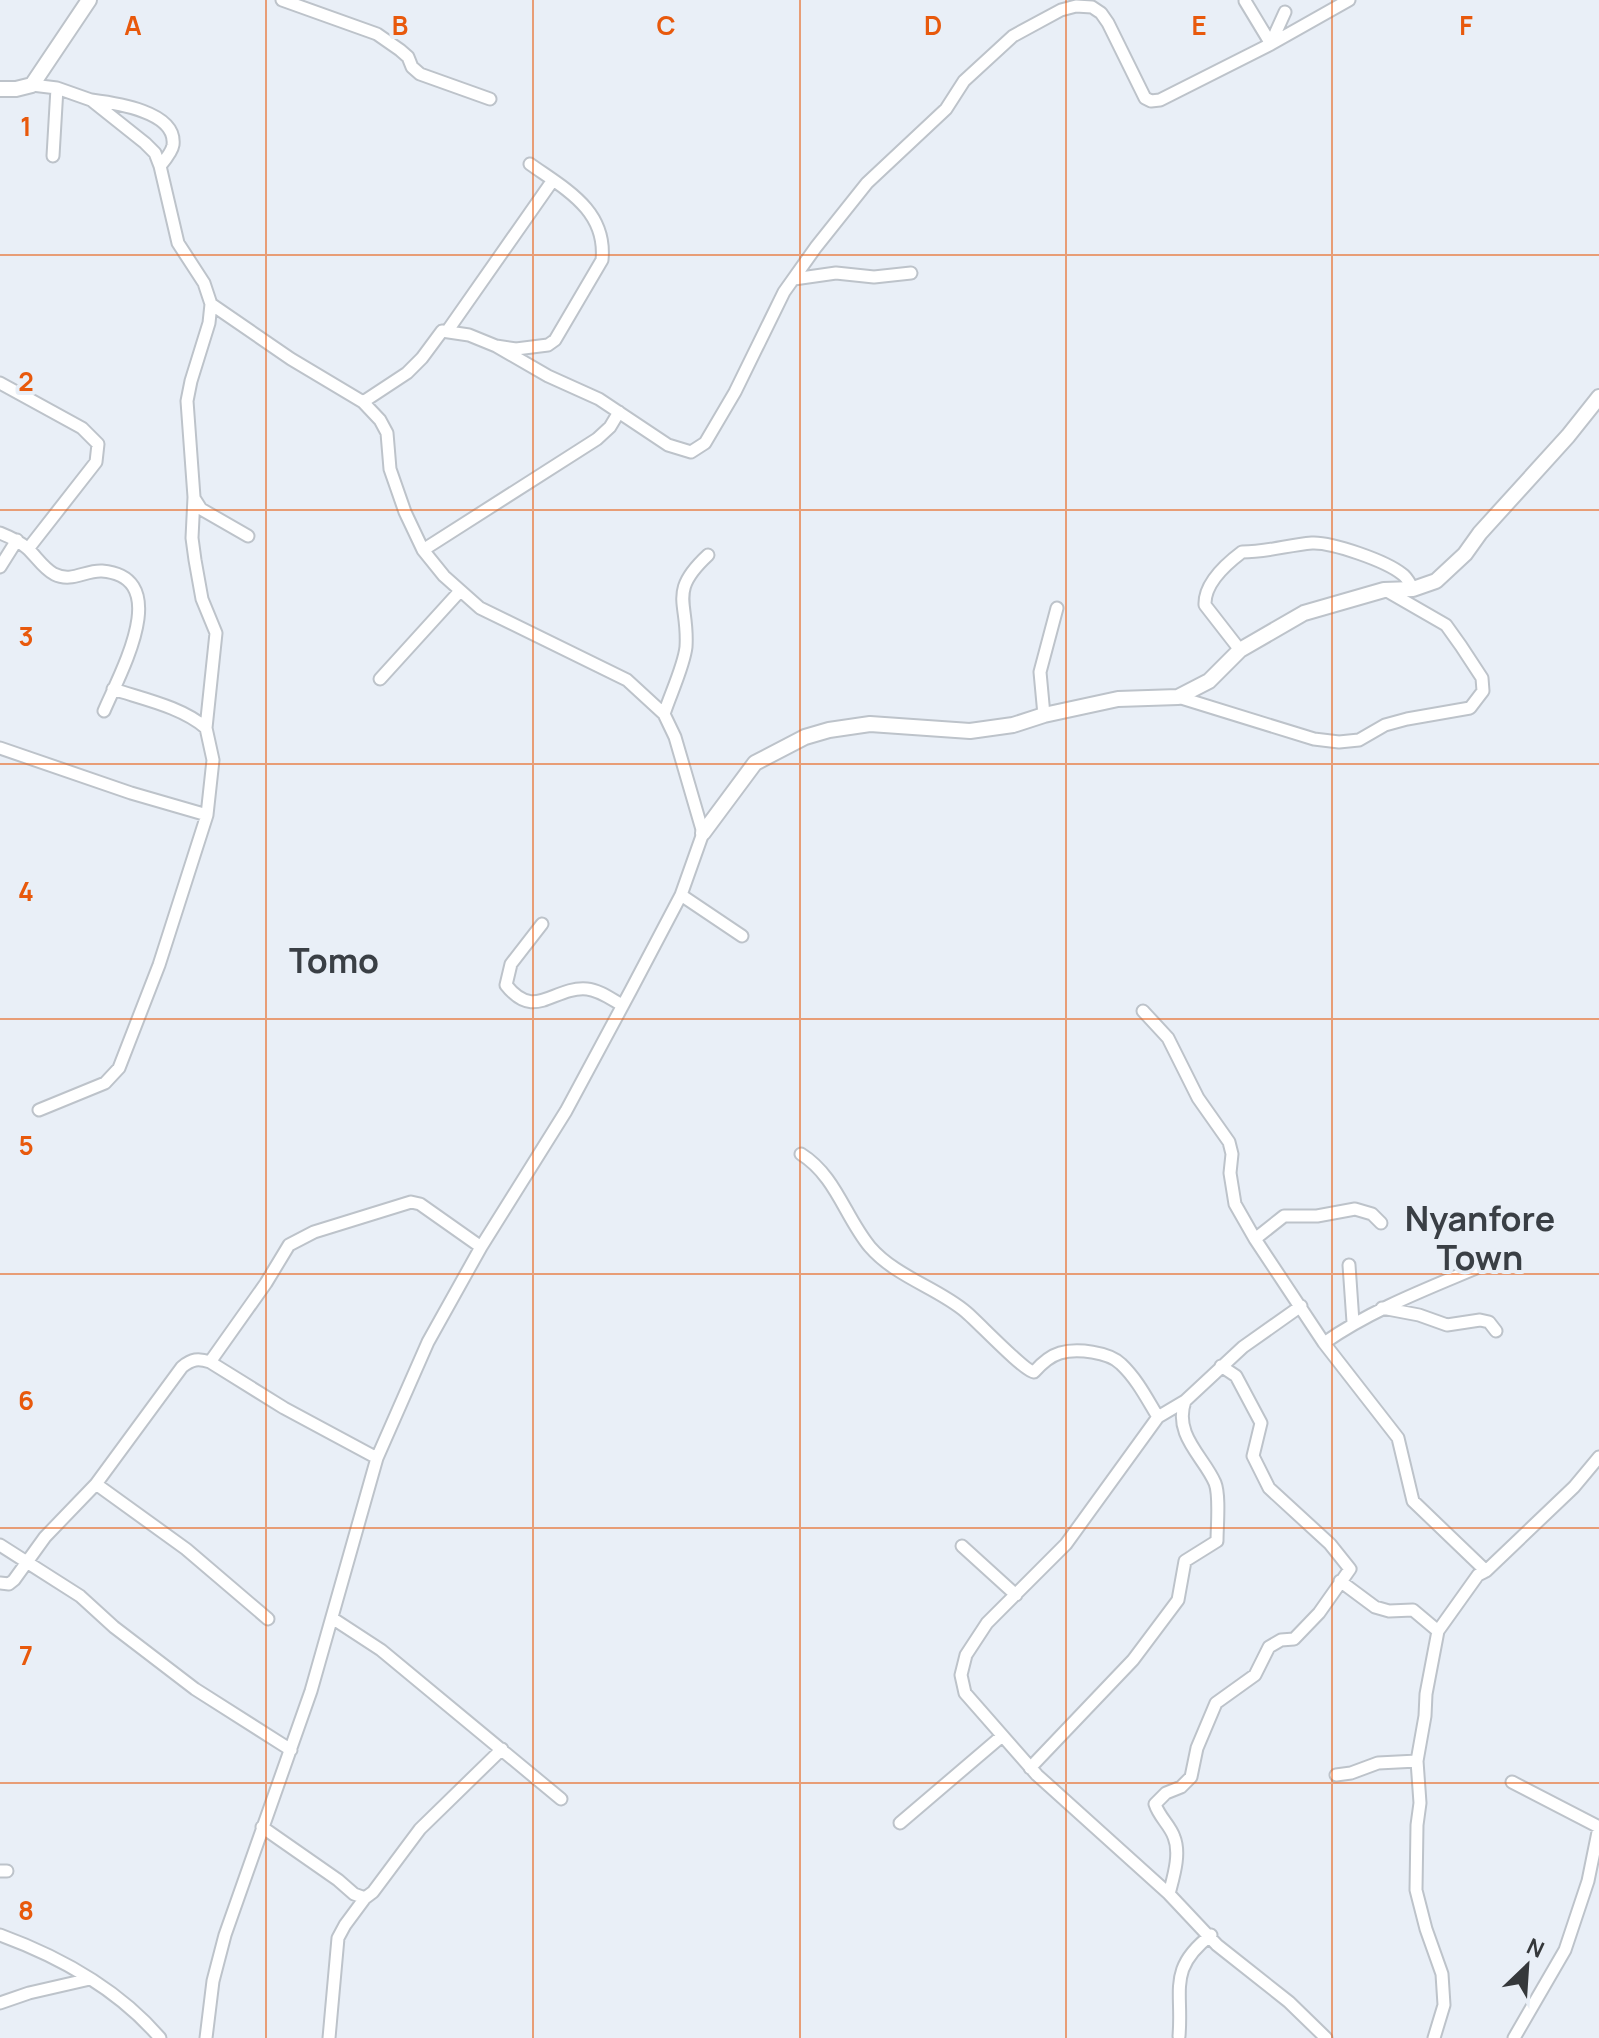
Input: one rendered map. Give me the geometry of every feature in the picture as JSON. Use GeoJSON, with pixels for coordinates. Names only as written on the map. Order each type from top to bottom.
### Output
{"type":"FeatureCollection","features":[{"type":"Feature","properties":{"kind":"street"},"geometry":{"type":"LineString","coordinates":[[32,85],[89,0]]}},
{"type":"Feature","properties":{"kind":"street"},"geometry":{"type":"LineString","coordinates":[[282,0],[377,34],[408,57],[412,67],[420,74],[490,99]]}},
{"type":"Feature","properties":{"kind":"street"},"geometry":{"type":"LineString","coordinates":[[363,402],[407,373],[442,331],[448,330],[496,346],[619,412],[668,445],[691,452],[699,449],[735,392],[784,292],[867,183],[946,109],[964,81],[1013,36],[1045,17],[1076,6],[1092,7],[1101,13],[1145,98],[1151,101],[1160,100],[1271,44],[1349,0]]}},
{"type":"Feature","properties":{"kind":"street"},"geometry":{"type":"LineString","coordinates":[[1245,1],[1271,44]]}},
{"type":"Feature","properties":{"kind":"street"},"geometry":{"type":"LineString","coordinates":[[1271,44],[1285,12]]}},
{"type":"Feature","properties":{"kind":"street"},"geometry":{"type":"LineString","coordinates":[[0,89],[32,85],[57,88],[91,100],[139,108],[158,119],[172,134],[173,148],[160,166]]}},
{"type":"Feature","properties":{"kind":"street"},"geometry":{"type":"LineString","coordinates":[[53,156],[57,88]]}},
{"type":"Feature","properties":{"kind":"street"},"geometry":{"type":"LineString","coordinates":[[39,1110],[105,1083],[119,1068],[159,965],[207,815],[213,760],[206,728],[216,633],[202,599],[192,538],[194,497],[187,401],[209,323],[211,304],[204,283],[178,243],[155,153],[91,100]]}},
{"type":"Feature","properties":{"kind":"street"},"geometry":{"type":"LineString","coordinates":[[496,346],[533,349],[555,340],[602,260],[601,237],[587,206],[530,164]]}},
{"type":"Feature","properties":{"kind":"street"},"geometry":{"type":"LineString","coordinates":[[448,330],[553,180]]}},
{"type":"Feature","properties":{"kind":"street"},"geometry":{"type":"LineString","coordinates":[[794,279],[836,273],[874,277],[911,273]]}},
{"type":"Feature","properties":{"kind":"street"},"geometry":{"type":"LineString","coordinates":[[211,304],[291,359],[363,402],[380,420],[387,433],[394,484],[423,550],[460,591],[480,608],[510,624],[627,680],[664,714],[675,737],[703,833]]}},
{"type":"Feature","properties":{"kind":"street"},"geometry":{"type":"LineString","coordinates":[[0,383],[82,428],[98,444],[96,462],[28,549]]}},
{"type":"Feature","properties":{"kind":"street"},"geometry":{"type":"LineString","coordinates":[[1178,697],[1209,681],[1240,650],[1304,613],[1384,590],[1413,589],[1436,581],[1465,554],[1599,397]]}},
{"type":"Feature","properties":{"kind":"street"},"geometry":{"type":"LineString","coordinates":[[423,550],[597,439],[610,427],[619,412]]}},
{"type":"Feature","properties":{"kind":"street"},"geometry":{"type":"LineString","coordinates":[[194,497],[201,509],[248,536]]}},
{"type":"Feature","properties":{"kind":"street"},"geometry":{"type":"LineString","coordinates":[[0,533],[17,540],[54,574],[69,578],[104,571],[132,583],[140,604],[139,616],[126,661],[104,711]]}},
{"type":"Feature","properties":{"kind":"street"},"geometry":{"type":"LineString","coordinates":[[0,567],[17,540]]}},
{"type":"Feature","properties":{"kind":"street"},"geometry":{"type":"LineString","coordinates":[[1240,650],[1205,605],[1204,597],[1217,577],[1242,552],[1326,544],[1385,564],[1404,575],[1413,589]]}},
{"type":"Feature","properties":{"kind":"street"},"geometry":{"type":"LineString","coordinates":[[664,714],[686,649],[682,591],[697,565],[708,555]]}},
{"type":"Feature","properties":{"kind":"street"},"geometry":{"type":"LineString","coordinates":[[206,2038],[213,1981],[225,1935],[291,1750],[377,1458],[428,1342],[481,1247],[566,1111],[681,895],[703,833],[755,763],[805,737],[829,730],[870,724],[970,731],[1013,725],[1118,699],[1178,697],[1314,739],[1339,742],[1359,740],[1396,722],[1470,708],[1483,691],[1482,678],[1446,625],[1384,590]]}},
{"type":"Feature","properties":{"kind":"street"},"geometry":{"type":"LineString","coordinates":[[380,679],[460,591]]}},
{"type":"Feature","properties":{"kind":"street"},"geometry":{"type":"LineString","coordinates":[[1044,715],[1040,672],[1057,608]]}},
{"type":"Feature","properties":{"kind":"street"},"geometry":{"type":"LineString","coordinates":[[113,689],[176,711],[206,728]]}},
{"type":"Feature","properties":{"kind":"street"},"geometry":{"type":"LineString","coordinates":[[0,748],[158,802],[207,815]]}},
{"type":"Feature","properties":{"kind":"street"},"geometry":{"type":"LineString","coordinates":[[681,895],[742,936]]}},
{"type":"Feature","properties":{"kind":"street"},"geometry":{"type":"LineString","coordinates":[[542,924],[511,964],[506,985],[514,995],[525,1002],[546,1001],[572,989],[586,989],[597,991],[622,1005]]}},
{"type":"Feature","properties":{"kind":"street"},"geometry":{"type":"LineString","coordinates":[[1143,1011],[1168,1038],[1198,1098],[1229,1142],[1235,1204],[1255,1239],[1324,1343],[1398,1438],[1413,1501],[1486,1571]]}},
{"type":"Feature","properties":{"kind":"street"},"geometry":{"type":"LineString","coordinates":[[801,1154],[823,1173],[873,1250],[918,1284],[965,1311],[1025,1369],[1034,1372],[1057,1354],[1067,1352],[1094,1353],[1118,1361],[1131,1374],[1158,1417]]}},
{"type":"Feature","properties":{"kind":"street"},"geometry":{"type":"LineString","coordinates":[[210,1362],[289,1245],[314,1232],[411,1202],[420,1204],[481,1247]]}},
{"type":"Feature","properties":{"kind":"street"},"geometry":{"type":"LineString","coordinates":[[1255,1239],[1284,1216],[1317,1216],[1355,1209],[1372,1214],[1381,1223]]}},
{"type":"Feature","properties":{"kind":"street"},"geometry":{"type":"LineString","coordinates":[[1324,1343],[1353,1322],[1381,1308],[1488,1263]]}},
{"type":"Feature","properties":{"kind":"street"},"geometry":{"type":"LineString","coordinates":[[1349,1265],[1353,1322]]}},
{"type":"Feature","properties":{"kind":"street"},"geometry":{"type":"LineString","coordinates":[[1301,1306],[1221,1366],[1185,1401],[1158,1417],[1066,1544],[987,1623],[966,1655],[961,1675],[965,1693],[1030,1768],[1169,1894],[1211,1935],[1217,1945],[1289,2002],[1326,2038]]}},
{"type":"Feature","properties":{"kind":"street"},"geometry":{"type":"LineString","coordinates":[[1381,1308],[1419,1315],[1447,1325],[1480,1320],[1489,1322],[1496,1331]]}},
{"type":"Feature","properties":{"kind":"street"},"geometry":{"type":"LineString","coordinates":[[0,1583],[9,1584],[14,1580],[45,1537],[96,1484],[182,1367],[191,1360],[210,1362],[284,1408],[377,1458]]}},
{"type":"Feature","properties":{"kind":"street"},"geometry":{"type":"LineString","coordinates":[[1169,1894],[1175,1870],[1175,1839],[1155,1804],[1191,1777],[1197,1748],[1216,1703],[1255,1675],[1269,1647],[1281,1640],[1294,1639],[1319,1613],[1350,1569],[1337,1552],[1269,1488],[1253,1456],[1261,1423],[1236,1376],[1221,1366]]}},
{"type":"Feature","properties":{"kind":"street"},"geometry":{"type":"LineString","coordinates":[[1030,1768],[1133,1660],[1178,1600],[1185,1561],[1217,1541],[1216,1485],[1195,1455],[1185,1433],[1182,1408],[1185,1401]]}},
{"type":"Feature","properties":{"kind":"street"},"geometry":{"type":"LineString","coordinates":[[1434,2038],[1444,2005],[1442,1974],[1416,1890],[1420,1803],[1417,1761],[1438,1631],[1478,1575],[1486,1571],[1574,1487],[1599,1457]]}},
{"type":"Feature","properties":{"kind":"street"},"geometry":{"type":"LineString","coordinates":[[96,1484],[186,1549],[268,1619]]}},
{"type":"Feature","properties":{"kind":"street"},"geometry":{"type":"LineString","coordinates":[[0,1545],[28,1560],[80,1596],[147,1654],[291,1750]]}},
{"type":"Feature","properties":{"kind":"street"},"geometry":{"type":"LineString","coordinates":[[962,1546],[1016,1595]]}},
{"type":"Feature","properties":{"kind":"street"},"geometry":{"type":"LineString","coordinates":[[1340,1581],[1375,1607],[1389,1611],[1413,1610],[1438,1631]]}},
{"type":"Feature","properties":{"kind":"street"},"geometry":{"type":"LineString","coordinates":[[332,1618],[381,1650],[561,1799]]}},
{"type":"Feature","properties":{"kind":"street"},"geometry":{"type":"LineString","coordinates":[[900,1823],[1002,1736]]}},
{"type":"Feature","properties":{"kind":"street"},"geometry":{"type":"LineString","coordinates":[[329,2038],[338,1938],[345,1925],[420,1829],[502,1749]]}},
{"type":"Feature","properties":{"kind":"street"},"geometry":{"type":"LineString","coordinates":[[1336,1775],[1378,1763],[1417,1761]]}},
{"type":"Feature","properties":{"kind":"street"},"geometry":{"type":"LineString","coordinates":[[1512,1782],[1599,1827],[1588,1881],[1565,1950],[1514,2038]]}},
{"type":"Feature","properties":{"kind":"street"},"geometry":{"type":"LineString","coordinates":[[262,1827],[328,1872],[354,1894],[365,1898]]}},
{"type":"Feature","properties":{"kind":"street"},"geometry":{"type":"LineString","coordinates":[[0,1935],[26,1944],[90,1979],[130,2006],[160,2038]]}},
{"type":"Feature","properties":{"kind":"street"},"geometry":{"type":"LineString","coordinates":[[1179,2036],[1180,1972],[1199,1944],[1211,1935]]}},
{"type":"Feature","properties":{"kind":"street"},"geometry":{"type":"LineString","coordinates":[[0,2003],[90,1979]]}},
{"type":"Feature","properties":{"kind":"district","name":"Tomo"},"geometry":{"type":"Point","coordinates":[334,961]}},
{"type":"Feature","properties":{"kind":"district","name":"Nyanfore Town"},"geometry":{"type":"Point","coordinates":[1480,1238]}}]}
